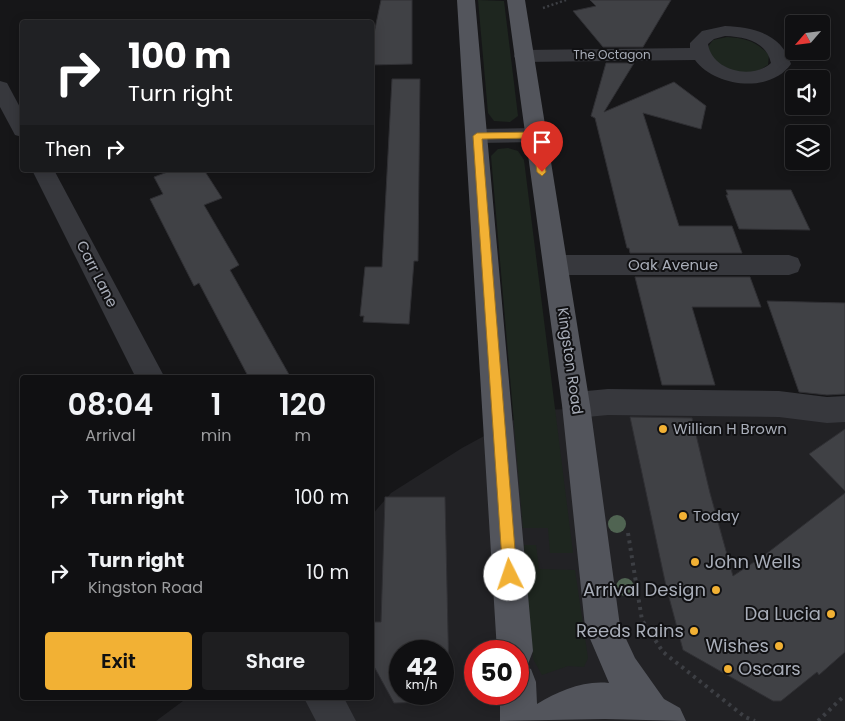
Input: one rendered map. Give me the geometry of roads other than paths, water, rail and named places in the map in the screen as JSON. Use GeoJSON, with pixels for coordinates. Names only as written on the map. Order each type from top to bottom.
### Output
{"type":"FeatureCollection","features":[{"type":"Feature","properties":{"kind":"main road"},"geometry":{"type":"LineString","coordinates":[[466,0],[514,640]]}},
{"type":"Feature","properties":{"kind":"main road","name":"Kingston Road"},"geometry":{"type":"LineString","coordinates":[[527,5],[523,56],[576,405],[603,627],[622,671],[659,716]]}},
{"type":"Feature","properties":{"kind":"main road"},"geometry":{"type":"LineString","coordinates":[[544,721],[556,712],[577,704],[601,700],[625,703],[659,716]]}},
{"type":"Feature","properties":{"kind":"main road"},"geometry":{"type":"LineString","coordinates":[[519,705],[519,721]]}},
{"type":"Feature","properties":{"kind":"street","name":"The Octagon"},"geometry":{"type":"LineString","coordinates":[[523,56],[700,54]]}},
{"type":"Feature","properties":{"kind":"street"},"geometry":{"type":"LineString","coordinates":[[0,87],[20,126]]}},
{"type":"Feature","properties":{"kind":"street"},"geometry":{"type":"LineString","coordinates":[[477,136],[536,135]]}},
{"type":"Feature","properties":{"kind":"street","name":"Carr Lane"},"geometry":{"type":"LineString","coordinates":[[44,172],[149,375]]}},
{"type":"Feature","properties":{"kind":"street","name":"Oak Avenue"},"geometry":{"type":"LineString","coordinates":[[556,265],[789,265]]}},
{"type":"Feature","properties":{"kind":"street"},"geometry":{"type":"LineString","coordinates":[[576,405],[608,402],[779,404],[827,410],[845,409]]}},
{"type":"Feature","properties":{"kind":"street"},"geometry":{"type":"LineString","coordinates":[[324,700],[337,721]]}},
{"type":"Feature","properties":{"kind":"place","name":"Willian H Brown"},"geometry":{"type":"Point","coordinates":[663,429]}},
{"type":"Feature","properties":{"kind":"place","name":"Today"},"geometry":{"type":"Point","coordinates":[683,516]}},
{"type":"Feature","properties":{"kind":"place","name":"John Wells"},"geometry":{"type":"Point","coordinates":[695,562]}},
{"type":"Feature","properties":{"kind":"place","name":"Arrival Design"},"geometry":{"type":"Point","coordinates":[716,590]}},
{"type":"Feature","properties":{"kind":"place","name":"Da Lucia"},"geometry":{"type":"Point","coordinates":[831,614]}},
{"type":"Feature","properties":{"kind":"place","name":"Reeds Rains"},"geometry":{"type":"Point","coordinates":[694,631]}},
{"type":"Feature","properties":{"kind":"place","name":"Wishes"},"geometry":{"type":"Point","coordinates":[779,646]}},
{"type":"Feature","properties":{"kind":"place","name":"Oscars"},"geometry":{"type":"Point","coordinates":[728,669]}}]}
